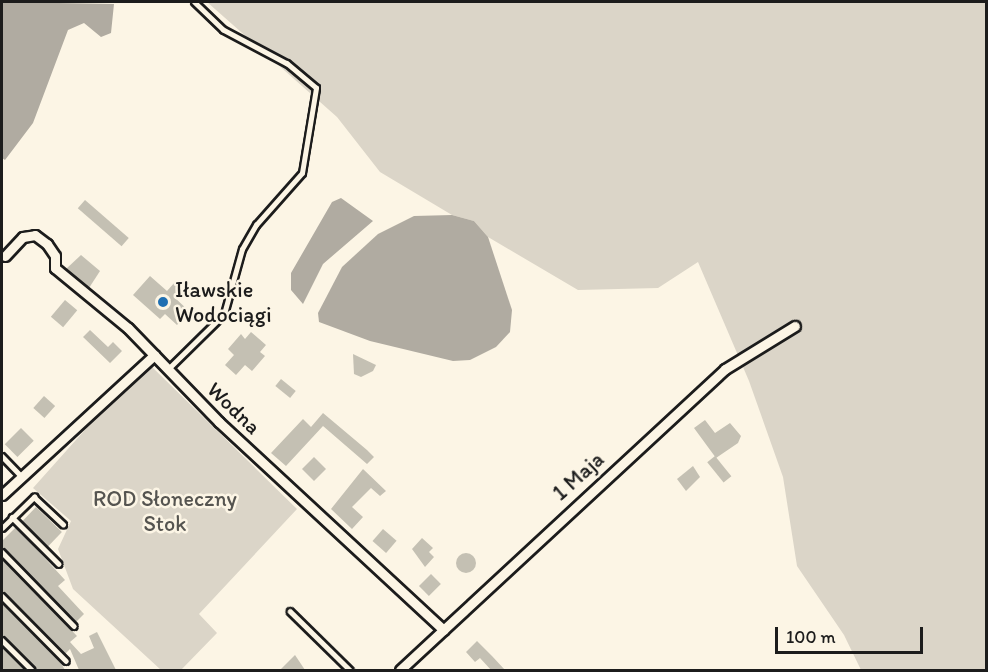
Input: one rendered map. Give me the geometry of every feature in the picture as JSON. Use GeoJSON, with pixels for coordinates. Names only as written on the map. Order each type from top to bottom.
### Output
{"type":"FeatureCollection","features":[{"type":"Feature","properties":{"kind":"street","name":"Wodna"},"geometry":{"type":"LineString","coordinates":[[5,255],[23,237],[35,235],[55,256],[56,268],[154,354],[167,370],[444,630]]}},
{"type":"Feature","properties":{"kind":"street","name":"1 Maja"},"geometry":{"type":"LineString","coordinates":[[400,670],[725,369],[795,326]]}},
{"type":"Feature","properties":{"kind":"street"},"geometry":{"type":"LineString","coordinates":[[2,495],[154,354]]}},
{"type":"Feature","properties":{"kind":"lane"},"geometry":{"type":"LineString","coordinates":[[167,370],[224,314],[242,249],[256,225],[302,173],[316,88],[287,64],[223,30],[194,2]]}},
{"type":"Feature","properties":{"kind":"lane"},"geometry":{"type":"LineString","coordinates":[[2,456],[21,476]]}},
{"type":"Feature","properties":{"kind":"lane"},"geometry":{"type":"LineString","coordinates":[[2,528],[34,497],[63,524]]}},
{"type":"Feature","properties":{"kind":"lane"},"geometry":{"type":"LineString","coordinates":[[12,518],[59,564]]}},
{"type":"Feature","properties":{"kind":"lane"},"geometry":{"type":"LineString","coordinates":[[2,552],[74,626]]}},
{"type":"Feature","properties":{"kind":"lane"},"geometry":{"type":"LineString","coordinates":[[2,596],[66,661]]}},
{"type":"Feature","properties":{"kind":"lane"},"geometry":{"type":"LineString","coordinates":[[290,611],[350,670]]}},
{"type":"Feature","properties":{"kind":"lane"},"geometry":{"type":"LineString","coordinates":[[2,640],[32,670]]}},
{"type":"Feature","properties":{"kind":"green space"},"geometry":{"type":"Polygon","coordinates":[[[207,2],[986,2],[986,670],[861,670],[844,635],[797,566],[783,477],[749,381],[698,262],[658,288],[578,290],[488,237],[474,221],[452,215],[380,172],[337,117],[207,2]]]}},
{"type":"Feature","properties":{"kind":"green space","name":"ROD Słoneczny Stok"},"geometry":{"type":"Polygon","coordinates":[[[151,366],[297,509],[199,614],[217,633],[181,670],[161,670],[73,589],[58,549],[71,521],[33,488],[109,403],[151,366]]]}},
{"type":"Feature","properties":{"kind":"shaded area"},"geometry":{"type":"Polygon","coordinates":[[[2,2],[114,4],[111,33],[101,37],[84,23],[68,30],[33,123],[5,160],[2,158],[2,2]]]}},
{"type":"Feature","properties":{"kind":"shaded area"},"geometry":{"type":"Polygon","coordinates":[[[341,198],[373,221],[323,264],[303,304],[291,290],[291,273],[332,202],[341,198]]]}},
{"type":"Feature","properties":{"kind":"shaded area"},"geometry":{"type":"Polygon","coordinates":[[[452,215],[474,221],[488,237],[512,310],[510,332],[496,347],[470,360],[453,361],[370,341],[319,322],[318,313],[342,267],[378,234],[414,216],[452,215]]]}},
{"type":"Feature","properties":{"kind":"building"},"geometry":{"type":"Polygon","coordinates":[[[85,200],[129,238],[122,246],[78,208],[85,200]]]}},
{"type":"Feature","properties":{"kind":"building"},"geometry":{"type":"Polygon","coordinates":[[[81,255],[100,271],[89,288],[66,269],[81,255]]]}},
{"type":"Feature","properties":{"kind":"building","name":"Iławskie Wodociągi"},"geometry":{"type":"Polygon","coordinates":[[[150,276],[167,291],[175,282],[182,288],[174,297],[189,311],[177,325],[165,314],[160,319],[133,295],[150,276]]]}},
{"type":"Feature","properties":{"kind":"building"},"geometry":{"type":"Polygon","coordinates":[[[65,300],[77,310],[63,327],[51,317],[65,300]]]}},
{"type":"Feature","properties":{"kind":"building"},"geometry":{"type":"Polygon","coordinates":[[[90,330],[108,347],[113,342],[122,351],[110,363],[83,337],[90,330]]]}},
{"type":"Feature","properties":{"kind":"building"},"geometry":{"type":"Polygon","coordinates":[[[251,332],[266,345],[260,352],[265,356],[252,371],[245,365],[236,375],[225,365],[234,355],[228,349],[241,334],[245,339],[251,332]]]}},
{"type":"Feature","properties":{"kind":"building"},"geometry":{"type":"Polygon","coordinates":[[[353,354],[376,365],[373,371],[361,377],[354,374],[353,354]]]}},
{"type":"Feature","properties":{"kind":"building"},"geometry":{"type":"Polygon","coordinates":[[[281,379],[296,391],[290,398],[275,386],[281,379]]]}},
{"type":"Feature","properties":{"kind":"building"},"geometry":{"type":"Polygon","coordinates":[[[44,396],[55,406],[44,418],[33,408],[44,396]]]}},
{"type":"Feature","properties":{"kind":"building"},"geometry":{"type":"Polygon","coordinates":[[[323,413],[374,457],[367,464],[323,426],[286,466],[271,453],[303,419],[311,427],[323,413]]]}},
{"type":"Feature","properties":{"kind":"building"},"geometry":{"type":"Polygon","coordinates":[[[705,420],[715,433],[730,423],[741,436],[738,443],[716,458],[694,428],[705,420]]]}},
{"type":"Feature","properties":{"kind":"building"},"geometry":{"type":"Polygon","coordinates":[[[21,428],[34,441],[17,457],[5,444],[21,428]]]}},
{"type":"Feature","properties":{"kind":"building"},"geometry":{"type":"Polygon","coordinates":[[[715,456],[731,476],[724,482],[707,462],[715,456]]]}},
{"type":"Feature","properties":{"kind":"building"},"geometry":{"type":"Polygon","coordinates":[[[314,457],[326,469],[314,481],[302,469],[314,457]]]}},
{"type":"Feature","properties":{"kind":"building"},"geometry":{"type":"Polygon","coordinates":[[[693,466],[700,477],[686,491],[677,479],[693,466]]]}},
{"type":"Feature","properties":{"kind":"building"},"geometry":{"type":"Polygon","coordinates":[[[363,469],[386,491],[380,496],[371,488],[352,507],[363,517],[352,529],[331,509],[363,469]]]}},
{"type":"Feature","properties":{"kind":"building"},"geometry":{"type":"Polygon","coordinates":[[[36,507],[62,532],[48,546],[22,521],[36,507]]]}},
{"type":"Feature","properties":{"kind":"building"},"geometry":{"type":"Polygon","coordinates":[[[16,527],[65,580],[58,586],[84,614],[76,622],[2,548],[2,541],[16,527]]]}},
{"type":"Feature","properties":{"kind":"building"},"geometry":{"type":"Polygon","coordinates":[[[383,529],[397,541],[386,553],[373,541],[383,529]]]}},
{"type":"Feature","properties":{"kind":"building"},"geometry":{"type":"Polygon","coordinates":[[[422,538],[433,548],[429,552],[434,557],[425,567],[412,549],[422,538]]]}},
{"type":"Feature","properties":{"kind":"building"},"geometry":{"type":"Polygon","coordinates":[[[466,553],[473,556],[476,563],[473,570],[466,573],[459,570],[456,563],[459,556],[466,553]]]}},
{"type":"Feature","properties":{"kind":"building"},"geometry":{"type":"Polygon","coordinates":[[[2,558],[77,636],[70,642],[81,654],[94,648],[89,636],[97,632],[116,670],[79,670],[70,649],[65,654],[2,592],[2,558]]]}},
{"type":"Feature","properties":{"kind":"building"},"geometry":{"type":"Polygon","coordinates":[[[431,574],[441,584],[429,596],[419,586],[431,574]]]}},
{"type":"Feature","properties":{"kind":"building"},"geometry":{"type":"Polygon","coordinates":[[[2,602],[59,660],[65,670],[36,670],[2,636],[2,602]]]}},
{"type":"Feature","properties":{"kind":"building"},"geometry":{"type":"Polygon","coordinates":[[[477,641],[505,670],[491,670],[480,658],[475,662],[466,652],[477,641]]]}},
{"type":"Feature","properties":{"kind":"building"},"geometry":{"type":"Polygon","coordinates":[[[2,646],[26,670],[2,670],[2,646]]]}},
{"type":"Feature","properties":{"kind":"building"},"geometry":{"type":"Polygon","coordinates":[[[295,655],[305,670],[280,670],[295,655]]]}},
{"type":"Feature","properties":{"kind":"place","name":"Iławskie Wodociągi"},"geometry":{"type":"Point","coordinates":[163,302]}}]}
